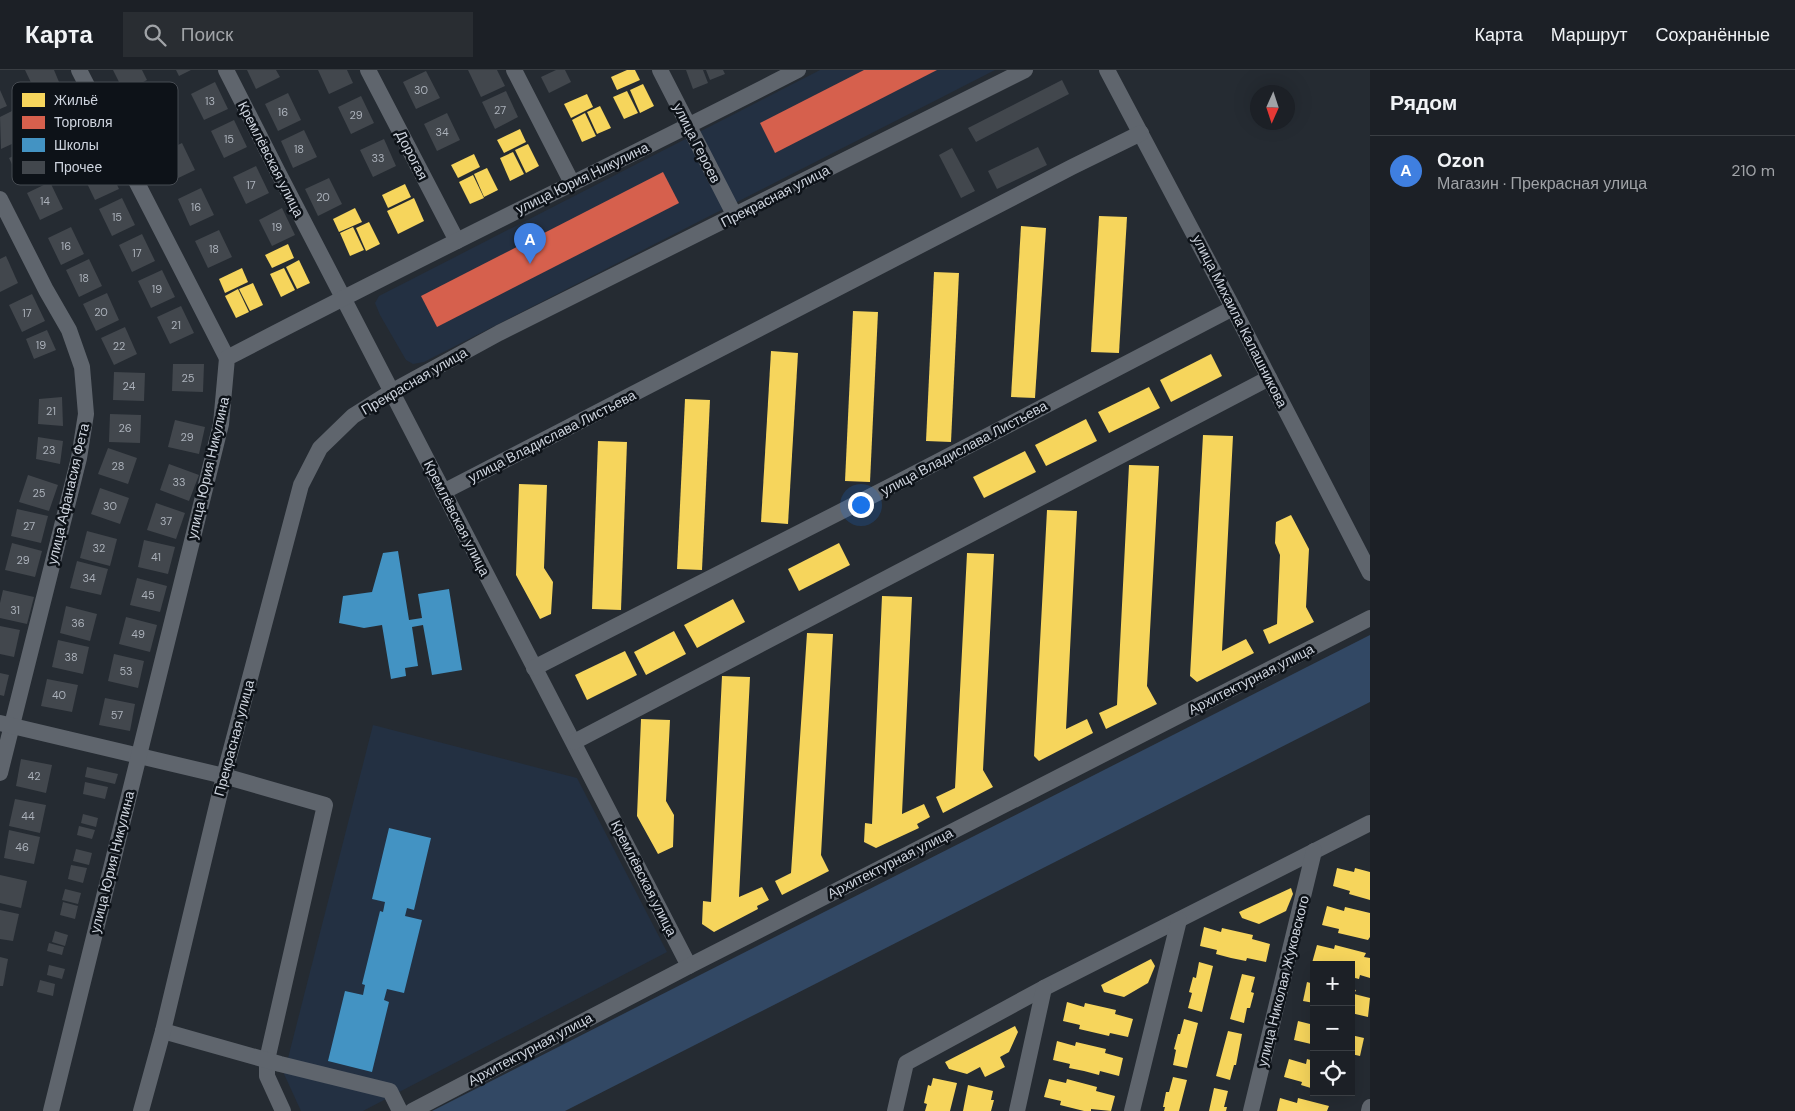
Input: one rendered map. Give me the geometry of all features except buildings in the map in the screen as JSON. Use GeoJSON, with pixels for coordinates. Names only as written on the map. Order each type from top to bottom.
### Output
{"type":"FeatureCollection","features":[{"type":"Feature","properties":{"kind":"street"},"geometry":{"type":"LineString","coordinates":[[79,70],[85,82]]}},
{"type":"Feature","properties":{"kind":"street","name":"Кремлёвская улица"},"geometry":{"type":"LineString","coordinates":[[226,70],[342,298],[689,966]]}},
{"type":"Feature","properties":{"kind":"street","name":"Дорогая"},"geometry":{"type":"LineString","coordinates":[[368,70],[456,240]]}},
{"type":"Feature","properties":{"kind":"street"},"geometry":{"type":"LineString","coordinates":[[514,70],[572,183]]}},
{"type":"Feature","properties":{"kind":"street","name":"улица Героев"},"geometry":{"type":"LineString","coordinates":[[660,70],[735,216]]}},
{"type":"Feature","properties":{"kind":"street","name":"улица Юрия Никулина"},"geometry":{"type":"LineString","coordinates":[[50,1111],[221,424],[227,358],[456,240],[689,126],[798,70]]}},
{"type":"Feature","properties":{"kind":"street","name":"Прекрасная улица"},"geometry":{"type":"LineString","coordinates":[[141,1111],[163,1031],[224,776],[301,485],[320,448],[352,416],[391,392],[507,329],[1025,70]]}},
{"type":"Feature","properties":{"kind":"street","name":"улица Михаила Калашникова"},"geometry":{"type":"LineString","coordinates":[[1107,70],[1370,573]]}},
{"type":"Feature","properties":{"kind":"street","name":"улица Владислава Листьева"},"geometry":{"type":"LineString","coordinates":[[443,492],[1141,133]]}},
{"type":"Feature","properties":{"kind":"street"},"geometry":{"type":"LineString","coordinates":[[138,185],[227,358]]}},
{"type":"Feature","properties":{"kind":"street","name":"улица Афанасия Фета"},"geometry":{"type":"LineString","coordinates":[[0,199],[46,290],[69,330],[82,367],[86,414],[79,458],[6,725],[0,772]]}},
{"type":"Feature","properties":{"kind":"street","name":"улица Владислава Листьева"},"geometry":{"type":"LineString","coordinates":[[534,668],[893,485],[1233,308]]}},
{"type":"Feature","properties":{"kind":"street"},"geometry":{"type":"LineString","coordinates":[[574,742],[1269,378]]}},
{"type":"Feature","properties":{"kind":"street","name":"Архитектурная улица"},"geometry":{"type":"LineString","coordinates":[[412,1111],[689,966],[1370,618]]}},
{"type":"Feature","properties":{"kind":"street"},"geometry":{"type":"LineString","coordinates":[[6,725],[224,776],[326,805],[267,1060],[267,1076],[283,1111]]}},
{"type":"Feature","properties":{"kind":"street"},"geometry":{"type":"LineString","coordinates":[[895,1111],[906,1063],[1044,988],[1370,823]]}},
{"type":"Feature","properties":{"kind":"street","name":"улица Николая Жуковского"},"geometry":{"type":"LineString","coordinates":[[1251,1111],[1314,851]]}},
{"type":"Feature","properties":{"kind":"street"},"geometry":{"type":"LineString","coordinates":[[1132,1111],[1179,920]]}},
{"type":"Feature","properties":{"kind":"street"},"geometry":{"type":"LineString","coordinates":[[1017,1111],[1044,988]]}},
{"type":"Feature","properties":{"kind":"street"},"geometry":{"type":"LineString","coordinates":[[163,1031],[390,1091],[400,1111]]}},
{"type":"Feature","properties":{"kind":"shaded area"},"geometry":{"type":"Polygon","coordinates":[[[820,70],[995,70],[424,362],[413,364],[406,360],[380,315],[375,303],[379,296],[820,70]]]}},
{"type":"Feature","properties":{"kind":"shaded area"},"geometry":{"type":"Polygon","coordinates":[[[1370,635],[1370,702],[565,1111],[432,1111],[1370,635]]]}},
{"type":"Feature","properties":{"kind":"shaded area"},"geometry":{"type":"Polygon","coordinates":[[[373,725],[577,778],[667,952],[363,1111],[301,1111],[284,1074],[373,725]]]}},
{"type":"Feature","properties":{"kind":"place","name":"Ozon"},"geometry":{"type":"Point","coordinates":[530,264]}}]}
